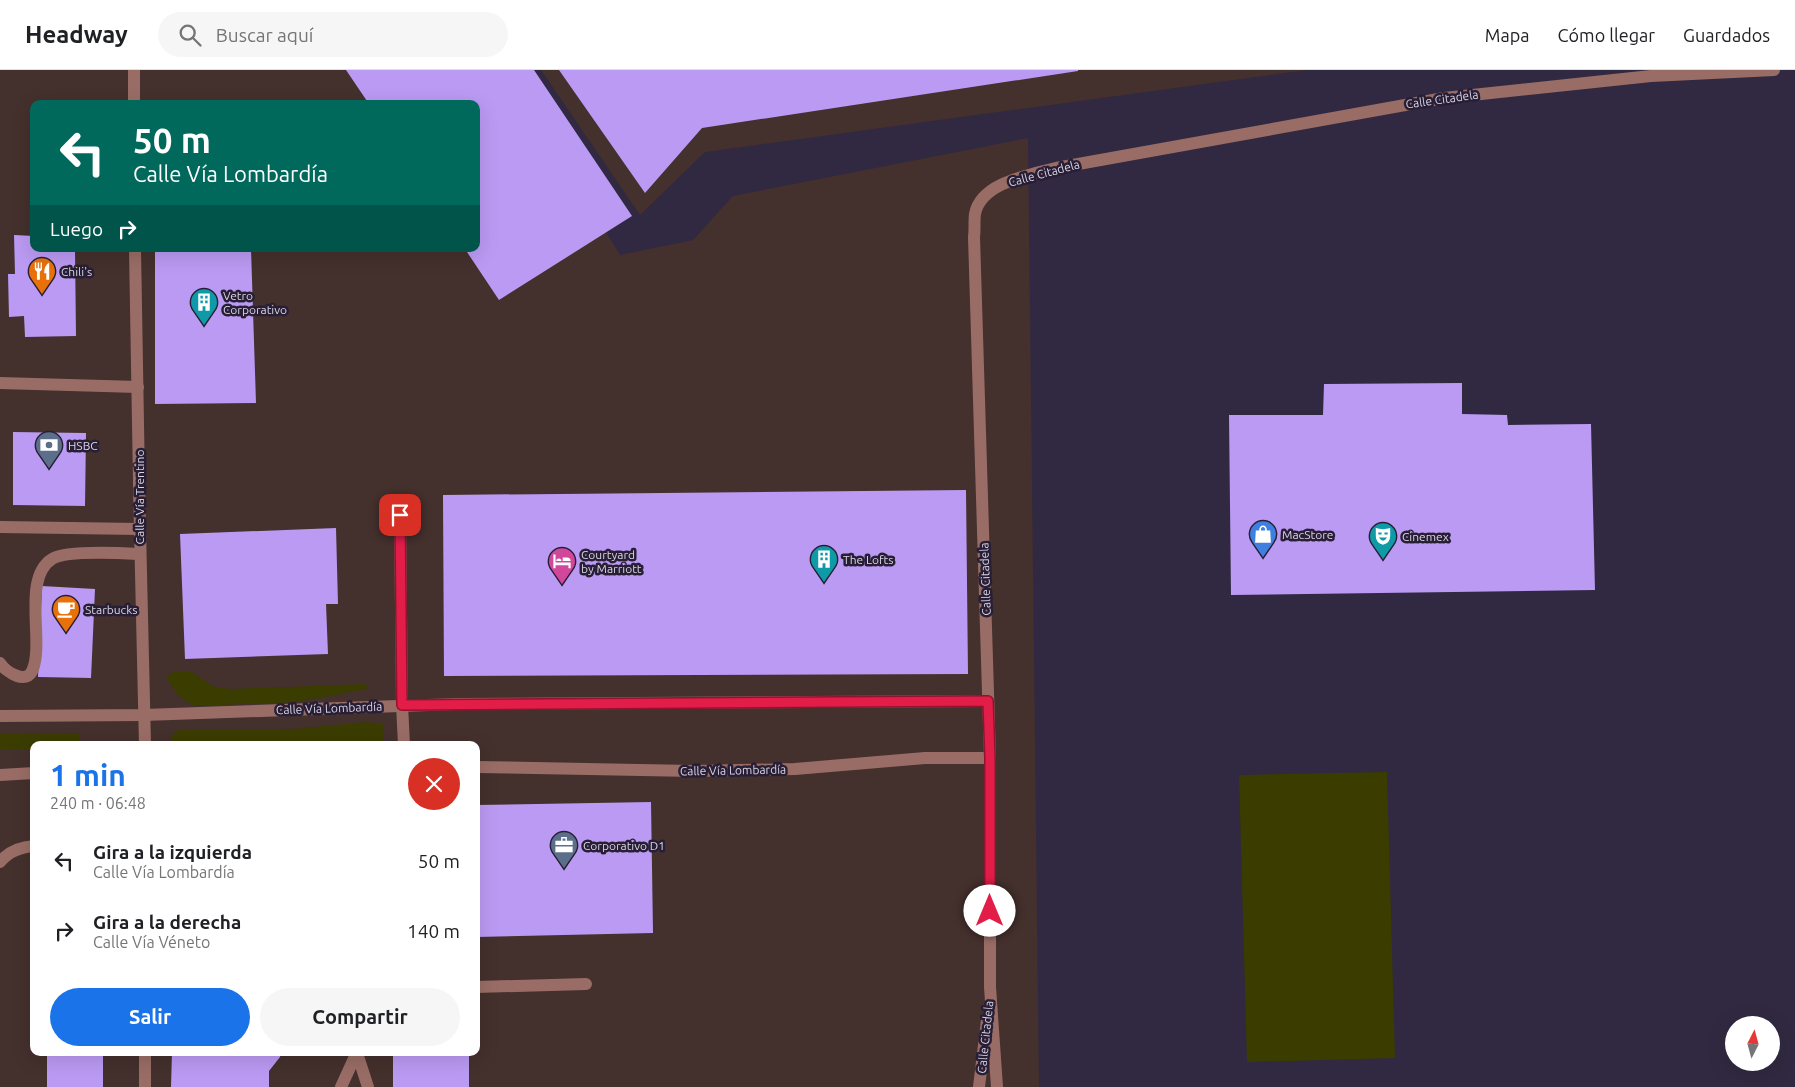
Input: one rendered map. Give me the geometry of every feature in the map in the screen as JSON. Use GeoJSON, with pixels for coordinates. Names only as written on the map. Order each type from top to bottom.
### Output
{"type":"FeatureCollection","features":[{"type":"Feature","properties":{"kind":"street"},"geometry":{"type":"LineString","coordinates":[[134,70],[134,100]]}},
{"type":"Feature","properties":{"kind":"street","name":"Calle Citadela"},"geometry":{"type":"LineString","coordinates":[[997,1087],[990,988],[990,758],[974,237],[976,212],[982,199],[996,186],[1056,168],[1444,98],[1651,76],[1774,70]]}},
{"type":"Feature","properties":{"kind":"street","name":"Calle Vía Trentino"},"geometry":{"type":"LineString","coordinates":[[135,252],[138,387],[138,529],[144,741]]}},
{"type":"Feature","properties":{"kind":"street"},"geometry":{"type":"LineString","coordinates":[[0,383],[138,387]]}},
{"type":"Feature","properties":{"kind":"street"},"geometry":{"type":"LineString","coordinates":[[400,515],[404,741]]}},
{"type":"Feature","properties":{"kind":"street"},"geometry":{"type":"LineString","coordinates":[[0,527],[138,529]]}},
{"type":"Feature","properties":{"kind":"street"},"geometry":{"type":"LineString","coordinates":[[0,663],[8,672],[20,677],[29,674],[33,670],[37,588],[41,571],[53,558],[100,552],[139,554]]}},
{"type":"Feature","properties":{"kind":"street","name":"Calle Vía Lombardía"},"geometry":{"type":"LineString","coordinates":[[0,716],[144,715],[402,705],[988,701]]}},
{"type":"Feature","properties":{"kind":"street","name":"Calle Vía Lombardía"},"geometry":{"type":"LineString","coordinates":[[480,767],[703,771],[795,769],[925,758],[990,758]]}},
{"type":"Feature","properties":{"kind":"street"},"geometry":{"type":"LineString","coordinates":[[0,775],[30,773]]}},
{"type":"Feature","properties":{"kind":"street"},"geometry":{"type":"LineString","coordinates":[[0,862],[4,856],[16,850],[30,847]]}},
{"type":"Feature","properties":{"kind":"street"},"geometry":{"type":"LineString","coordinates":[[480,986],[586,984]]}},
{"type":"Feature","properties":{"kind":"street","name":"Calle Citadela"},"geometry":{"type":"LineString","coordinates":[[979,1087],[990,988]]}},
{"type":"Feature","properties":{"kind":"street"},"geometry":{"type":"LineString","coordinates":[[145,1056],[145,1087]]}},
{"type":"Feature","properties":{"kind":"street"},"geometry":{"type":"LineString","coordinates":[[340,1087],[356,1056]]}},
{"type":"Feature","properties":{"kind":"street"},"geometry":{"type":"LineString","coordinates":[[358,1056],[368,1087]]}},
{"type":"Feature","properties":{"kind":"shaded area"},"geometry":{"type":"Polygon","coordinates":[[[0,70],[507,70],[620,255],[693,240],[733,196],[1028,138],[1039,1087],[0,1087],[0,70]]]}},
{"type":"Feature","properties":{"kind":"shaded area"},"geometry":{"type":"Polygon","coordinates":[[[541,70],[1307,70],[705,152],[640,215],[541,70]]]}},
{"type":"Feature","properties":{"kind":"shaded area"},"geometry":{"type":"Polygon","coordinates":[[[174,672],[192,672],[214,687],[231,689],[366,684],[367,689],[296,702],[196,706],[181,698],[172,686],[166,676],[174,672]]]}},
{"type":"Feature","properties":{"kind":"shaded area"},"geometry":{"type":"Polygon","coordinates":[[[367,722],[383,724],[384,741],[172,741],[171,736],[179,730],[282,730],[367,722]]]}},
{"type":"Feature","properties":{"kind":"shaded area"},"geometry":{"type":"Polygon","coordinates":[[[80,733],[80,741],[30,741],[30,749],[0,749],[0,734],[80,733]]]}},
{"type":"Feature","properties":{"kind":"shaded area"},"geometry":{"type":"Polygon","coordinates":[[[1387,772],[1395,1058],[1247,1062],[1239,775],[1387,772]]]}},
{"type":"Feature","properties":{"kind":"building"},"geometry":{"type":"Polygon","coordinates":[[[346,70],[534,70],[632,216],[499,300],[467,252],[480,252],[480,100],[366,100],[346,70]]]}},
{"type":"Feature","properties":{"kind":"building"},"geometry":{"type":"Polygon","coordinates":[[[559,70],[1078,71],[702,128],[645,193],[559,70]]]}},
{"type":"Feature","properties":{"kind":"building","name":"Chili's"},"geometry":{"type":"Polygon","coordinates":[[[14,235],[30,236],[30,252],[75,252],[76,336],[25,337],[24,316],[9,317],[8,274],[15,274],[14,235]]]}},
{"type":"Feature","properties":{"kind":"building","name":"Vetro Corporativo"},"geometry":{"type":"Polygon","coordinates":[[[155,252],[251,252],[256,403],[155,404],[155,252]]]}},
{"type":"Feature","properties":{"kind":"building"},"geometry":{"type":"Polygon","coordinates":[[[1462,383],[1462,414],[1507,415],[1508,425],[1591,424],[1595,590],[1231,595],[1229,415],[1323,415],[1324,384],[1462,383]]]}},
{"type":"Feature","properties":{"kind":"building","name":"HSBC"},"geometry":{"type":"Polygon","coordinates":[[[13,432],[86,433],[85,506],[13,505],[13,432]]]}},
{"type":"Feature","properties":{"kind":"building"},"geometry":{"type":"Polygon","coordinates":[[[966,490],[968,674],[444,676],[443,495],[966,490]]]}},
{"type":"Feature","properties":{"kind":"building"},"geometry":{"type":"Polygon","coordinates":[[[336,528],[338,604],[326,604],[328,654],[185,659],[180,534],[336,528]]]}},
{"type":"Feature","properties":{"kind":"building","name":"Starbucks"},"geometry":{"type":"Polygon","coordinates":[[[42,586],[95,589],[91,678],[38,677],[42,586]]]}},
{"type":"Feature","properties":{"kind":"building","name":"Corporativo D1"},"geometry":{"type":"Polygon","coordinates":[[[651,802],[653,933],[480,937],[480,805],[651,802]]]}},
{"type":"Feature","properties":{"kind":"building"},"geometry":{"type":"Polygon","coordinates":[[[47,1056],[103,1056],[103,1087],[47,1087],[47,1056]]]}},
{"type":"Feature","properties":{"kind":"building"},"geometry":{"type":"Polygon","coordinates":[[[172,1056],[280,1056],[269,1071],[269,1087],[171,1087],[172,1056]]]}},
{"type":"Feature","properties":{"kind":"building"},"geometry":{"type":"Polygon","coordinates":[[[393,1056],[469,1056],[469,1087],[393,1087],[393,1056]]]}},
{"type":"Feature","properties":{"kind":"place","name":"Chili's"},"geometry":{"type":"Point","coordinates":[42,295]}},
{"type":"Feature","properties":{"kind":"place","name":"Vetro Corporativo"},"geometry":{"type":"Point","coordinates":[204,326]}},
{"type":"Feature","properties":{"kind":"place","name":"HSBC"},"geometry":{"type":"Point","coordinates":[49,469]}},
{"type":"Feature","properties":{"kind":"place","name":"MacStore"},"geometry":{"type":"Point","coordinates":[1263,558]}},
{"type":"Feature","properties":{"kind":"place","name":"Cinemex"},"geometry":{"type":"Point","coordinates":[1383,560]}},
{"type":"Feature","properties":{"kind":"place","name":"The Lofts"},"geometry":{"type":"Point","coordinates":[824,583]}},
{"type":"Feature","properties":{"kind":"place","name":"Courtyard by Marriott"},"geometry":{"type":"Point","coordinates":[562,585]}},
{"type":"Feature","properties":{"kind":"place","name":"Starbucks"},"geometry":{"type":"Point","coordinates":[66,633]}},
{"type":"Feature","properties":{"kind":"place","name":"Corporativo D1"},"geometry":{"type":"Point","coordinates":[564,869]}},
{"type":"Feature","properties":{"kind":"route"},"geometry":{"type":"LineString","coordinates":[[400,515],[402,705],[988,701],[990,911]]}}]}
